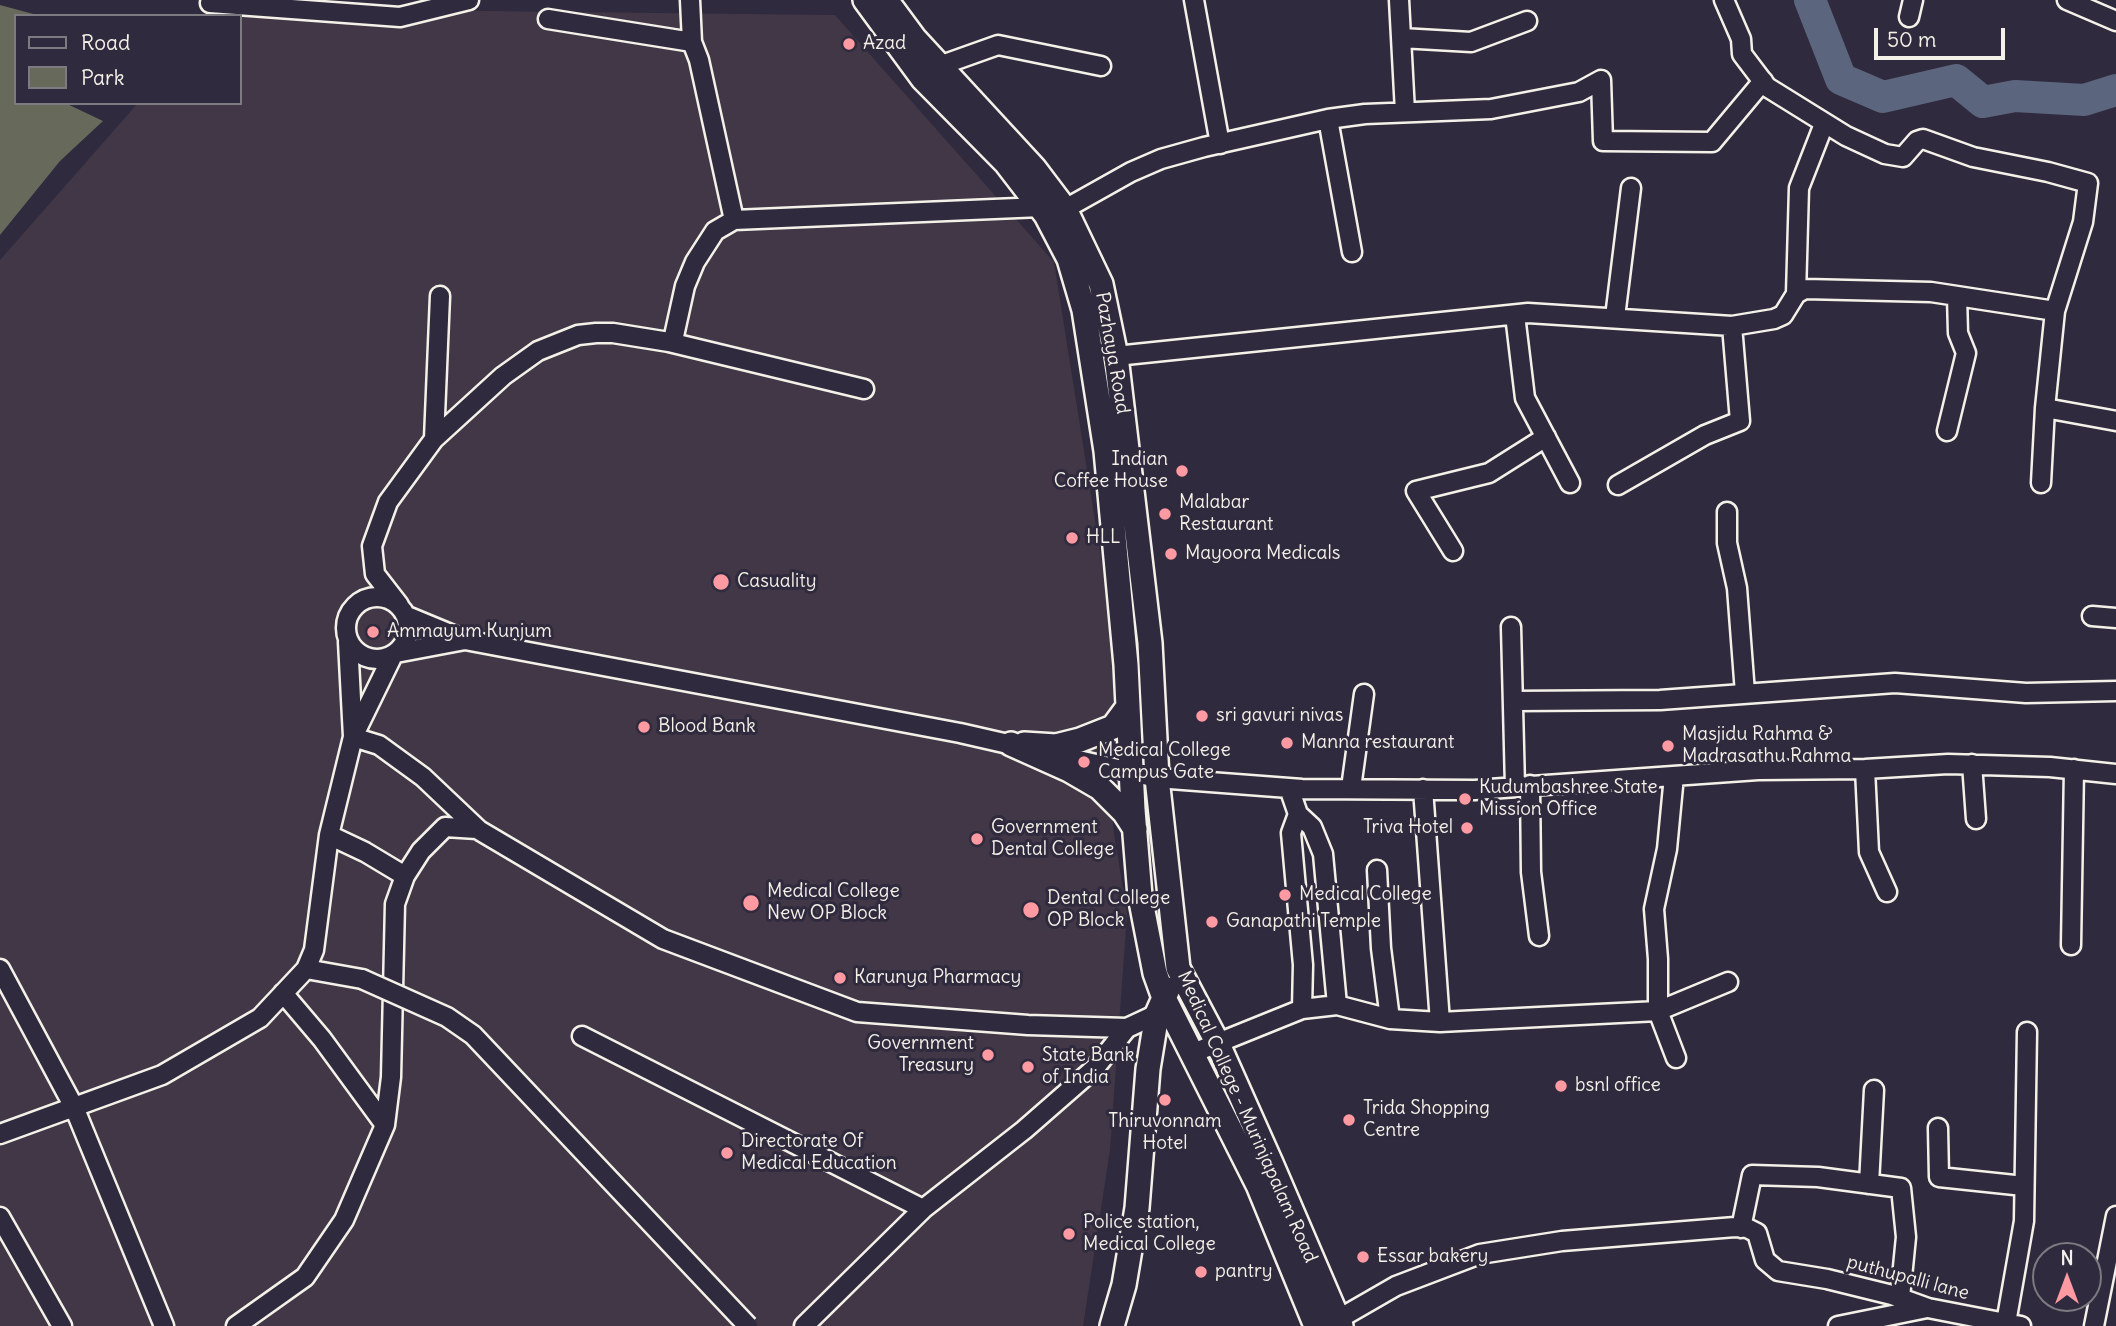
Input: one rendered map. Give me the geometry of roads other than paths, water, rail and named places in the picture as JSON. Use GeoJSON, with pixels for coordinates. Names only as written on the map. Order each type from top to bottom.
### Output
{"type":"FeatureCollection","features":[{"type":"Feature","properties":{"kind":"main road"},"geometry":{"type":"LineString","coordinates":[[864,0],[923,79],[1006,163],[1054,204],[1084,310],[1106,451],[1118,562],[1140,896],[1161,1006],[1193,1053],[1330,1324]]}},
{"type":"Feature","properties":{"kind":"main road","name":"Pazhaya Road"},"geometry":{"type":"LineString","coordinates":[[886,0],[915,39],[1034,168],[1101,284],[1116,356],[1150,643],[1157,778]]}},
{"type":"Feature","properties":{"kind":"main road"},"geometry":{"type":"LineString","coordinates":[[1010,744],[1056,746],[1080,740],[1113,727],[1127,708]]}},
{"type":"Feature","properties":{"kind":"main road"},"geometry":{"type":"LineString","coordinates":[[1010,744],[1069,770],[1100,788],[1124,812],[1135,829]]}},
{"type":"Feature","properties":{"kind":"main road","name":"Medical College - Murinjapalam Road"},"geometry":{"type":"LineString","coordinates":[[1157,778],[1178,968],[1217,1042],[1271,1163],[1330,1324]]}},
{"type":"Feature","properties":{"kind":"main road"},"geometry":{"type":"LineString","coordinates":[[1112,1326],[1124,1285],[1137,1208],[1148,1069],[1161,1006],[1178,968]]}},
{"type":"Feature","properties":{"kind":"street"},"geometry":{"type":"LineString","coordinates":[[206,1],[400,17],[470,0]]}},
{"type":"Feature","properties":{"kind":"street"},"geometry":{"type":"LineString","coordinates":[[690,0],[692,42],[699,60],[734,220]]}},
{"type":"Feature","properties":{"kind":"street"},"geometry":{"type":"LineString","coordinates":[[1194,0],[1220,144]]}},
{"type":"Feature","properties":{"kind":"street"},"geometry":{"type":"LineString","coordinates":[[1399,0],[1405,112]]}},
{"type":"Feature","properties":{"kind":"street"},"geometry":{"type":"LineString","coordinates":[[1724,0],[1741,39],[1742,54],[1767,87],[1825,124],[1885,154],[1903,157],[1917,141],[1923,139],[1973,157],[2088,183],[2082,222],[2054,311],[2041,483]]}},
{"type":"Feature","properties":{"kind":"street"},"geometry":{"type":"LineString","coordinates":[[2071,1],[2116,21]]}},
{"type":"Feature","properties":{"kind":"street"},"geometry":{"type":"LineString","coordinates":[[548,19],[692,42]]}},
{"type":"Feature","properties":{"kind":"street"},"geometry":{"type":"LineString","coordinates":[[1401,38],[1471,42],[1527,21]]}},
{"type":"Feature","properties":{"kind":"street"},"geometry":{"type":"LineString","coordinates":[[939,65],[998,45],[1101,65]]}},
{"type":"Feature","properties":{"kind":"street"},"geometry":{"type":"LineString","coordinates":[[669,342],[674,336],[685,286],[695,261],[715,231],[734,220],[1054,204],[1161,159],[1328,119],[1405,112],[1491,109],[1578,92],[1601,80],[1603,141],[1712,142],[1763,81]]}},
{"type":"Feature","properties":{"kind":"street"},"geometry":{"type":"LineString","coordinates":[[1328,119],[1352,252]]}},
{"type":"Feature","properties":{"kind":"street"},"geometry":{"type":"LineString","coordinates":[[1796,294],[1799,188],[1825,124]]}},
{"type":"Feature","properties":{"kind":"street"},"geometry":{"type":"LineString","coordinates":[[1615,317],[1630,188]]}},
{"type":"Feature","properties":{"kind":"street"},"geometry":{"type":"LineString","coordinates":[[1116,356],[1528,313],[1732,326],[1783,315],[1796,294],[1805,289],[1931,292],[2054,311]]}},
{"type":"Feature","properties":{"kind":"street"},"geometry":{"type":"LineString","coordinates":[[434,439],[440,296]]}},
{"type":"Feature","properties":{"kind":"street"},"geometry":{"type":"LineString","coordinates":[[1947,431],[1966,353],[1958,333],[1957,296]]}},
{"type":"Feature","properties":{"kind":"street"},"geometry":{"type":"LineString","coordinates":[[1515,315],[1525,398],[1570,483]]}},
{"type":"Feature","properties":{"kind":"street"},"geometry":{"type":"LineString","coordinates":[[1618,485],[1705,435],[1740,421],[1732,326]]}},
{"type":"Feature","properties":{"kind":"street"},"geometry":{"type":"LineString","coordinates":[[0,1134],[162,1075],[260,1018],[306,969],[314,950],[328,835],[353,737],[395,654],[405,643],[409,629],[403,610],[375,574],[372,546],[388,502],[434,439],[503,376],[538,351],[578,335],[613,333],[669,342],[864,389]]}},
{"type":"Feature","properties":{"kind":"street"},"geometry":{"type":"LineString","coordinates":[[2045,408],[2116,421]]}},
{"type":"Feature","properties":{"kind":"street"},"geometry":{"type":"LineString","coordinates":[[1453,551],[1416,491],[1489,473],[1546,437]]}},
{"type":"Feature","properties":{"kind":"street"},"geometry":{"type":"LineString","coordinates":[[1727,512],[1727,543],[1737,588],[1745,693]]}},
{"type":"Feature","properties":{"kind":"street"},"geometry":{"type":"LineString","coordinates":[[353,737],[345,629],[350,611],[364,598],[383,596],[403,610],[465,640],[1010,744],[1157,778],[1289,788],[1475,790],[1758,770],[1972,764],[2116,774]]}},
{"type":"Feature","properties":{"kind":"street"},"geometry":{"type":"LineString","coordinates":[[2092,616],[2116,618]]}},
{"type":"Feature","properties":{"kind":"street"},"geometry":{"type":"LineString","coordinates":[[1511,627],[1514,701],[1539,936]]}},
{"type":"Feature","properties":{"kind":"street"},"geometry":{"type":"LineString","coordinates":[[348,642],[357,653],[370,659],[384,659],[395,654],[465,640]]}},
{"type":"Feature","properties":{"kind":"street"},"geometry":{"type":"LineString","coordinates":[[1514,701],[1660,700],[1895,683],[2026,693],[2116,691]]}},
{"type":"Feature","properties":{"kind":"street"},"geometry":{"type":"LineString","coordinates":[[1351,788],[1364,694]]}},
{"type":"Feature","properties":{"kind":"street"},"geometry":{"type":"LineString","coordinates":[[353,737],[379,745],[412,769],[480,831],[663,939],[857,1012],[1028,1025],[1126,1028]]}},
{"type":"Feature","properties":{"kind":"street"},"geometry":{"type":"LineString","coordinates":[[1972,764],[1976,819]]}},
{"type":"Feature","properties":{"kind":"street"},"geometry":{"type":"LineString","coordinates":[[1865,769],[1869,852],[1887,892]]}},
{"type":"Feature","properties":{"kind":"street"},"geometry":{"type":"LineString","coordinates":[[2071,945],[2074,769]]}},
{"type":"Feature","properties":{"kind":"street"},"geometry":{"type":"LineString","coordinates":[[1674,776],[1667,849],[1654,909],[1658,1011],[1676,1058]]}},
{"type":"Feature","properties":{"kind":"street"},"geometry":{"type":"LineString","coordinates":[[1289,788],[1298,814],[1312,827],[1323,854],[1337,1005]]}},
{"type":"Feature","properties":{"kind":"street"},"geometry":{"type":"LineString","coordinates":[[1423,789],[1440,1022]]}},
{"type":"Feature","properties":{"kind":"street"},"geometry":{"type":"LineString","coordinates":[[1298,814],[1291,833],[1303,965],[1302,1009]]}},
{"type":"Feature","properties":{"kind":"street"},"geometry":{"type":"LineString","coordinates":[[236,1326],[304,1277],[344,1220],[385,1125],[391,1077],[396,904],[405,876],[421,851],[445,827],[480,831]]}},
{"type":"Feature","properties":{"kind":"street"},"geometry":{"type":"LineString","coordinates":[[328,835],[365,852],[405,876]]}},
{"type":"Feature","properties":{"kind":"street"},"geometry":{"type":"LineString","coordinates":[[1377,870],[1381,948],[1390,1019]]}},
{"type":"Feature","properties":{"kind":"street"},"geometry":{"type":"LineString","coordinates":[[0,969],[74,1107],[164,1326]]}},
{"type":"Feature","properties":{"kind":"street"},"geometry":{"type":"LineString","coordinates":[[306,969],[362,979],[447,1017],[472,1035],[748,1326]]}},
{"type":"Feature","properties":{"kind":"street"},"geometry":{"type":"LineString","coordinates":[[1193,1053],[1302,1009],[1337,1005],[1390,1019],[1440,1022],[1658,1011],[1728,982]]}},
{"type":"Feature","properties":{"kind":"street"},"geometry":{"type":"LineString","coordinates":[[284,993],[322,1039],[385,1125]]}},
{"type":"Feature","properties":{"kind":"street"},"geometry":{"type":"LineString","coordinates":[[803,1326],[923,1209],[1024,1130],[1085,1077],[1126,1028],[1161,1006]]}},
{"type":"Feature","properties":{"kind":"street"},"geometry":{"type":"LineString","coordinates":[[2014,1325],[2024,1221],[2026,1032]]}},
{"type":"Feature","properties":{"kind":"street"},"geometry":{"type":"LineString","coordinates":[[582,1036],[923,1209]]}},
{"type":"Feature","properties":{"kind":"street"},"geometry":{"type":"LineString","coordinates":[[1870,1184],[1874,1090]]}},
{"type":"Feature","properties":{"kind":"street"},"geometry":{"type":"LineString","coordinates":[[1938,1128],[1939,1177],[2024,1186]]}},
{"type":"Feature","properties":{"kind":"street"},"geometry":{"type":"LineString","coordinates":[[1330,1324],[1396,1286],[1480,1254],[1562,1241],[1741,1228],[1752,1175],[1818,1177],[1901,1188],[1906,1237],[1899,1297]]}},
{"type":"Feature","properties":{"kind":"street"},"geometry":{"type":"LineString","coordinates":[[2094,1326],[2116,1216]]}},
{"type":"Feature","properties":{"kind":"street"},"geometry":{"type":"LineString","coordinates":[[0,1217],[62,1326]]}},
{"type":"Feature","properties":{"kind":"street","name":"puthupalli lane"},"geometry":{"type":"LineString","coordinates":[[1741,1228],[1757,1233],[1765,1260],[1773,1268],[1784,1272],[1827,1279],[1899,1297],[1928,1308],[2014,1325]]}},
{"type":"Feature","properties":{"kind":"street"},"geometry":{"type":"LineString","coordinates":[[1838,1326],[1928,1308]]}},
{"type":"Feature","properties":{"kind":"waterway"},"geometry":{"type":"LineString","coordinates":[[1810,0],[1841,79],[1883,97],[1956,80],[1983,102],[2015,96],[2084,100],[2116,90]]}},
{"type":"Feature","properties":{"kind":"place","name":"Azad"},"geometry":{"type":"Point","coordinates":[849,44]}},
{"type":"Feature","properties":{"kind":"place","name":"Indian Coffee House"},"geometry":{"type":"Point","coordinates":[1182,471]}},
{"type":"Feature","properties":{"kind":"place","name":"Malabar Restaurant"},"geometry":{"type":"Point","coordinates":[1165,514]}},
{"type":"Feature","properties":{"kind":"place","name":"HLL"},"geometry":{"type":"Point","coordinates":[1072,538]}},
{"type":"Feature","properties":{"kind":"place","name":"Mayoora Medicals"},"geometry":{"type":"Point","coordinates":[1171,554]}},
{"type":"Feature","properties":{"kind":"place","name":"Casuality"},"geometry":{"type":"Point","coordinates":[721,582]}},
{"type":"Feature","properties":{"kind":"place","name":"Ammayum Kunjum"},"geometry":{"type":"Point","coordinates":[373,632]}},
{"type":"Feature","properties":{"kind":"place","name":"sri gavuri nivas"},"geometry":{"type":"Point","coordinates":[1202,716]}},
{"type":"Feature","properties":{"kind":"place","name":"Blood Bank"},"geometry":{"type":"Point","coordinates":[644,727]}},
{"type":"Feature","properties":{"kind":"place","name":"Manna restaurant"},"geometry":{"type":"Point","coordinates":[1287,743]}},
{"type":"Feature","properties":{"kind":"place","name":"Masjidu Rahma & Madrasathu Rahma"},"geometry":{"type":"Point","coordinates":[1668,746]}},
{"type":"Feature","properties":{"kind":"place","name":"Medical College Campus Gate"},"geometry":{"type":"Point","coordinates":[1084,762]}},
{"type":"Feature","properties":{"kind":"place","name":"Kudumbashree State Mission Office"},"geometry":{"type":"Point","coordinates":[1465,799]}},
{"type":"Feature","properties":{"kind":"place","name":"Triva Hotel"},"geometry":{"type":"Point","coordinates":[1467,828]}},
{"type":"Feature","properties":{"kind":"place","name":"Government Dental College"},"geometry":{"type":"Point","coordinates":[977,839]}},
{"type":"Feature","properties":{"kind":"place","name":"Medical College"},"geometry":{"type":"Point","coordinates":[1285,895]}},
{"type":"Feature","properties":{"kind":"place","name":"Medical College New OP Block"},"geometry":{"type":"Point","coordinates":[751,903]}},
{"type":"Feature","properties":{"kind":"place","name":"Dental College OP Block"},"geometry":{"type":"Point","coordinates":[1031,910]}},
{"type":"Feature","properties":{"kind":"place","name":"Ganapathi Temple"},"geometry":{"type":"Point","coordinates":[1212,922]}},
{"type":"Feature","properties":{"kind":"place","name":"Karunya Pharmacy"},"geometry":{"type":"Point","coordinates":[840,978]}},
{"type":"Feature","properties":{"kind":"place","name":"Government Treasury"},"geometry":{"type":"Point","coordinates":[988,1055]}},
{"type":"Feature","properties":{"kind":"place","name":"State Bank of India"},"geometry":{"type":"Point","coordinates":[1028,1067]}},
{"type":"Feature","properties":{"kind":"place","name":"bsnl office"},"geometry":{"type":"Point","coordinates":[1561,1086]}},
{"type":"Feature","properties":{"kind":"place","name":"Thiruvonnam Hotel"},"geometry":{"type":"Point","coordinates":[1165,1100]}},
{"type":"Feature","properties":{"kind":"place","name":"Trida Shopping Centre"},"geometry":{"type":"Point","coordinates":[1349,1120]}},
{"type":"Feature","properties":{"kind":"place","name":"Directorate Of Medical Education"},"geometry":{"type":"Point","coordinates":[727,1153]}},
{"type":"Feature","properties":{"kind":"place","name":"Police station, Medical College"},"geometry":{"type":"Point","coordinates":[1069,1234]}},
{"type":"Feature","properties":{"kind":"place","name":"Essar bakery"},"geometry":{"type":"Point","coordinates":[1363,1257]}},
{"type":"Feature","properties":{"kind":"place","name":"pantry"},"geometry":{"type":"Point","coordinates":[1201,1272]}}]}
